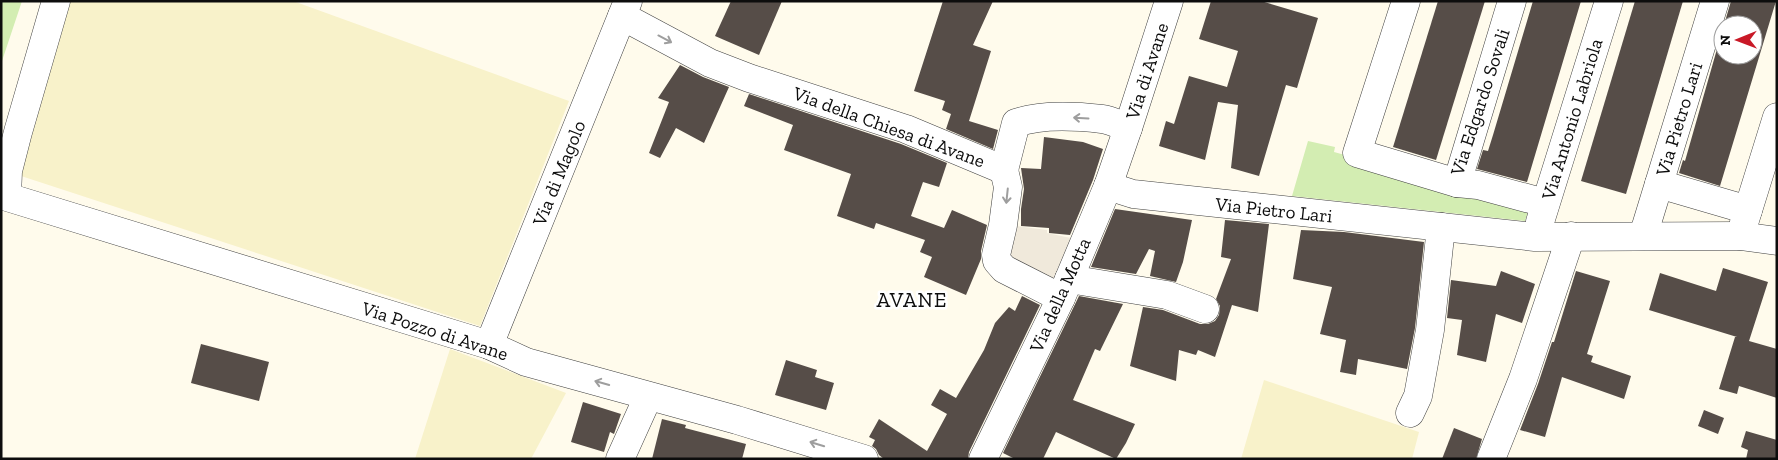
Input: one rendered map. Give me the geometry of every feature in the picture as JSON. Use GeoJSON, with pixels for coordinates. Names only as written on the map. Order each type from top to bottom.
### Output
{"type":"FeatureCollection","features":[{"type":"Feature","properties":{"kind":"street","name":"Via Pozzo di Avane"},"geometry":{"type":"LineString","coordinates":[[56,1],[8,171],[7,197],[489,345],[526,362],[737,420],[864,459]]}},
{"type":"Feature","properties":{"kind":"street","name":"Via di Avane"},"geometry":{"type":"LineString","coordinates":[[1004,170],[1016,123],[1030,118],[1104,119],[1128,128],[1169,1]]}},
{"type":"Feature","properties":{"kind":"street","name":"Via Edgardo Sovali"},"geometry":{"type":"LineString","coordinates":[[1406,1],[1357,153],[1457,184],[1512,1]]}},
{"type":"Feature","properties":{"kind":"street","name":"Via Antonio Labriola"},"geometry":{"type":"LineString","coordinates":[[1534,237],[1609,1]]}},
{"type":"Feature","properties":{"kind":"street","name":"Via Pietro Lari"},"geometry":{"type":"LineString","coordinates":[[1642,236],[1715,1]]}},
{"type":"Feature","properties":{"kind":"street","name":"Via della Chiesa di Avane"},"geometry":{"type":"LineString","coordinates":[[625,9],[710,63],[748,78],[906,129],[1004,170],[1008,187],[1004,225],[996,255],[997,262],[1004,269],[1065,288]]}},
{"type":"Feature","properties":{"kind":"street","name":"Via di Magolo"},"geometry":{"type":"LineString","coordinates":[[489,345],[625,9]]}},
{"type":"Feature","properties":{"kind":"street"},"geometry":{"type":"LineString","coordinates":[[1658,184],[1744,223],[1777,117]]}},
{"type":"Feature","properties":{"kind":"street","name":"Via della Motta"},"geometry":{"type":"LineString","coordinates":[[984,459],[1065,288],[1108,186],[1128,128]]}},
{"type":"Feature","properties":{"kind":"street"},"geometry":{"type":"LineString","coordinates":[[1457,184],[1478,185],[1545,203]]}},
{"type":"Feature","properties":{"kind":"street","name":"Via Pietro Lari"},"geometry":{"type":"LineString","coordinates":[[1108,186],[1133,194],[1534,237],[1642,236],[1744,223],[1777,241]]}},
{"type":"Feature","properties":{"kind":"street"},"geometry":{"type":"LineString","coordinates":[[1410,414],[1418,396],[1430,330],[1441,226]]}},
{"type":"Feature","properties":{"kind":"street"},"geometry":{"type":"LineString","coordinates":[[1491,459],[1523,379],[1570,236]]}},
{"type":"Feature","properties":{"kind":"street"},"geometry":{"type":"LineString","coordinates":[[1065,288],[1167,295],[1205,309]]}},
{"type":"Feature","properties":{"kind":"street"},"geometry":{"type":"LineString","coordinates":[[620,459],[648,397]]}},
{"type":"Feature","properties":{"kind":"shaded area"},"geometry":{"type":"Polygon","coordinates":[[[69,1],[293,1],[569,101],[480,326],[18,175],[69,1]]]}},
{"type":"Feature","properties":{"kind":"shaded area"},"geometry":{"type":"Polygon","coordinates":[[[1016,226],[1047,230],[1047,233],[1071,238],[1052,289],[1006,262],[1016,226]]]}},
{"type":"Feature","properties":{"kind":"shaded area"},"geometry":{"type":"Polygon","coordinates":[[[450,349],[566,393],[531,459],[415,459],[450,349]]]}},
{"type":"Feature","properties":{"kind":"shaded area"},"geometry":{"type":"Polygon","coordinates":[[[1264,380],[1419,432],[1412,459],[1241,459],[1264,380]]]}},
{"type":"Feature","properties":{"kind":"green space"},"geometry":{"type":"Polygon","coordinates":[[[1,1],[22,1],[1,64],[1,1]]]}},
{"type":"Feature","properties":{"kind":"green space"},"geometry":{"type":"Polygon","coordinates":[[[1308,141],[1335,147],[1334,152],[1530,206],[1525,221],[1292,196],[1308,141]]]}},
{"type":"Feature","properties":{"kind":"building"},"geometry":{"type":"Polygon","coordinates":[[[731,1],[782,1],[759,55],[715,36],[731,1]]]}},
{"type":"Feature","properties":{"kind":"building"},"geometry":{"type":"Polygon","coordinates":[[[943,1],[993,1],[973,45],[991,51],[969,121],[998,130],[993,149],[946,129],[951,114],[942,110],[945,101],[914,91],[943,1]]]}},
{"type":"Feature","properties":{"kind":"building"},"geometry":{"type":"Polygon","coordinates":[[[1211,1],[1261,1],[1318,18],[1297,88],[1286,85],[1259,176],[1231,168],[1238,105],[1218,102],[1205,160],[1159,146],[1166,121],[1174,124],[1189,76],[1227,87],[1238,51],[1199,39],[1211,1]]]}},
{"type":"Feature","properties":{"kind":"building"},"geometry":{"type":"Polygon","coordinates":[[[1438,1],[1485,1],[1436,160],[1393,147],[1438,1]]]}},
{"type":"Feature","properties":{"kind":"building"},"geometry":{"type":"Polygon","coordinates":[[[1533,1],[1581,1],[1527,182],[1477,169],[1483,150],[1488,151],[1533,1]]]}},
{"type":"Feature","properties":{"kind":"building"},"geometry":{"type":"Polygon","coordinates":[[[1635,1],[1683,1],[1626,194],[1581,181],[1635,1]]]}},
{"type":"Feature","properties":{"kind":"building"},"geometry":{"type":"Polygon","coordinates":[[[1731,1],[1776,1],[1763,44],[1763,15],[1727,15],[1731,1]]]}},
{"type":"Feature","properties":{"kind":"building"},"geometry":{"type":"Polygon","coordinates":[[[1713,63],[1713,65],[1757,65],[1720,186],[1679,173],[1683,160],[1685,161],[1713,63]]]}},
{"type":"Feature","properties":{"kind":"building"},"geometry":{"type":"Polygon","coordinates":[[[680,65],[703,77],[729,87],[704,143],[676,128],[660,158],[649,153],[669,102],[658,98],[680,65]]]}},
{"type":"Feature","properties":{"kind":"building"},"geometry":{"type":"Polygon","coordinates":[[[749,94],[901,144],[947,163],[939,187],[923,182],[911,216],[944,228],[952,210],[987,225],[981,259],[966,295],[924,277],[932,257],[920,252],[925,240],[876,223],[874,229],[837,216],[851,174],[784,150],[793,125],[744,106],[749,94]]]}},
{"type":"Feature","properties":{"kind":"building"},"geometry":{"type":"Polygon","coordinates":[[[1044,137],[1083,142],[1103,149],[1093,180],[1070,235],[1049,233],[1049,228],[1021,226],[1024,189],[1021,168],[1041,169],[1044,137]]]}},
{"type":"Feature","properties":{"kind":"building"},"geometry":{"type":"Polygon","coordinates":[[[1115,209],[1192,220],[1183,262],[1176,282],[1150,276],[1155,251],[1149,249],[1136,274],[1091,267],[1115,209]]]}},
{"type":"Feature","properties":{"kind":"building"},"geometry":{"type":"Polygon","coordinates":[[[1225,220],[1269,224],[1258,312],[1232,305],[1215,357],[1198,350],[1196,355],[1179,350],[1176,381],[1130,366],[1143,307],[1163,310],[1200,324],[1208,324],[1215,321],[1219,315],[1220,306],[1216,299],[1231,259],[1221,257],[1225,220]]]}},
{"type":"Feature","properties":{"kind":"building"},"geometry":{"type":"Polygon","coordinates":[[[1301,230],[1344,232],[1424,242],[1415,328],[1407,369],[1358,359],[1356,375],[1340,372],[1346,340],[1320,334],[1332,287],[1293,279],[1301,230]]]}},
{"type":"Feature","properties":{"kind":"building"},"geometry":{"type":"Polygon","coordinates":[[[1723,268],[1768,282],[1749,341],[1777,349],[1777,398],[1739,386],[1737,394],[1719,389],[1735,337],[1737,337],[1649,310],[1660,273],[1716,291],[1723,268]]]}},
{"type":"Feature","properties":{"kind":"building"},"geometry":{"type":"Polygon","coordinates":[[[1501,271],[1535,284],[1522,323],[1496,314],[1486,362],[1457,355],[1462,320],[1447,318],[1451,280],[1496,286],[1501,271]]]}},
{"type":"Feature","properties":{"kind":"building"},"geometry":{"type":"Polygon","coordinates":[[[1576,271],[1610,281],[1587,354],[1593,356],[1591,362],[1631,376],[1624,399],[1562,377],[1545,437],[1520,430],[1552,342],[1554,342],[1576,271]]]}},
{"type":"Feature","properties":{"kind":"building"},"geometry":{"type":"Polygon","coordinates":[[[1022,296],[1040,305],[969,452],[968,459],[884,459],[879,455],[872,446],[875,440],[869,437],[879,419],[927,451],[947,414],[931,405],[940,389],[956,398],[984,350],[995,323],[1009,307],[1015,311],[1022,296]]]}},
{"type":"Feature","properties":{"kind":"building"},"geometry":{"type":"Polygon","coordinates":[[[1079,296],[1123,304],[1100,351],[1095,349],[1073,400],[1135,424],[1116,459],[1056,432],[1043,459],[1015,459],[1003,453],[1079,296]]]}},
{"type":"Feature","properties":{"kind":"building"},"geometry":{"type":"Polygon","coordinates":[[[201,344],[269,362],[259,401],[191,383],[201,344]]]}},
{"type":"Feature","properties":{"kind":"building"},"geometry":{"type":"Polygon","coordinates":[[[786,360],[817,370],[815,377],[834,383],[826,410],[775,395],[786,360]]]}},
{"type":"Feature","properties":{"kind":"building"},"geometry":{"type":"Polygon","coordinates":[[[583,402],[621,414],[614,434],[610,432],[604,452],[571,442],[583,402]]]}},
{"type":"Feature","properties":{"kind":"building"},"geometry":{"type":"Polygon","coordinates":[[[1704,410],[1724,418],[1718,434],[1698,426],[1704,410]]]}},
{"type":"Feature","properties":{"kind":"building"},"geometry":{"type":"Polygon","coordinates":[[[662,419],[686,425],[685,428],[746,444],[742,459],[652,459],[662,419]]]}},
{"type":"Feature","properties":{"kind":"building"},"geometry":{"type":"Polygon","coordinates":[[[1454,428],[1482,439],[1476,459],[1442,459],[1454,428]]]}},
{"type":"Feature","properties":{"kind":"building"},"geometry":{"type":"Polygon","coordinates":[[[1746,431],[1777,440],[1777,459],[1746,459],[1748,450],[1741,447],[1746,431]]]}},
{"type":"Feature","properties":{"kind":"district","name":"AVANE"},"geometry":{"type":"Point","coordinates":[912,299]}}]}
